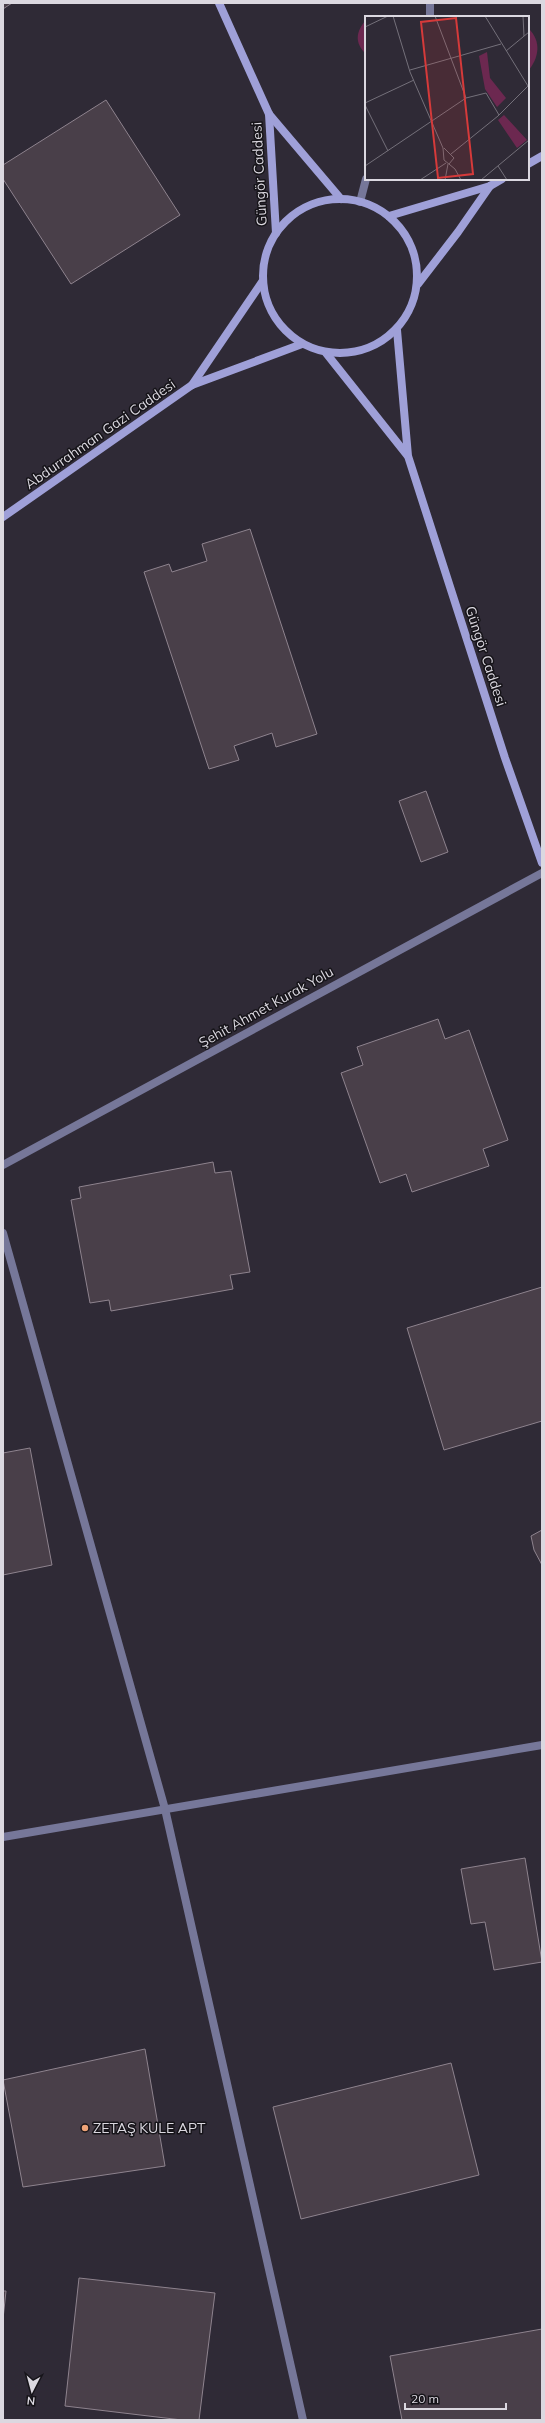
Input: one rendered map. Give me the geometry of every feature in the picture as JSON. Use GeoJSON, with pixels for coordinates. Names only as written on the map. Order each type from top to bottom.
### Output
{"type":"FeatureCollection","features":[{"type":"Feature","properties":{"kind":"main road","name":"Güngör Caddesi"},"geometry":{"type":"LineString","coordinates":[[219,3],[269,114],[341,199]]}},
{"type":"Feature","properties":{"kind":"main road","name":"Güngör Caddesi"},"geometry":{"type":"LineString","coordinates":[[269,114],[276,233]]}},
{"type":"Feature","properties":{"kind":"main road"},"geometry":{"type":"LineString","coordinates":[[529,163],[542,156]]}},
{"type":"Feature","properties":{"kind":"main road"},"geometry":{"type":"LineString","coordinates":[[389,216],[490,186],[500,180]]}},
{"type":"Feature","properties":{"kind":"main road"},"geometry":{"type":"LineString","coordinates":[[418,284],[458,232],[490,186]]}},
{"type":"Feature","properties":{"kind":"main road"},"geometry":{"type":"LineString","coordinates":[[341,199],[360,202],[366,203],[389,216],[406,235],[416,258],[418,284],[411,309],[397,330],[376,345],[352,353],[326,353],[302,344],[282,328],[268,307],[262,282],[265,256],[276,233],[293,214],[316,202],[341,199]]}},
{"type":"Feature","properties":{"kind":"main road","name":"Abdurrahman Gazi Caddesi"},"geometry":{"type":"LineString","coordinates":[[192,385],[262,282]]}},
{"type":"Feature","properties":{"kind":"main road","name":"Güngör Caddesi"},"geometry":{"type":"LineString","coordinates":[[397,330],[408,456],[505,758],[542,863]]}},
{"type":"Feature","properties":{"kind":"main road","name":"Abdurrahman Gazi Caddesi"},"geometry":{"type":"LineString","coordinates":[[3,517],[192,385],[302,344]]}},
{"type":"Feature","properties":{"kind":"main road","name":"Güngör Caddesi"},"geometry":{"type":"LineString","coordinates":[[326,353],[408,456]]}},
{"type":"Feature","properties":{"kind":"street"},"geometry":{"type":"LineString","coordinates":[[430,3],[430,16]]}},
{"type":"Feature","properties":{"kind":"street"},"geometry":{"type":"LineString","coordinates":[[360,202],[366,180]]}},
{"type":"Feature","properties":{"kind":"street","name":"Şehit Ahmet Kurak Yolu"},"geometry":{"type":"LineString","coordinates":[[3,1165],[542,873]]}},
{"type":"Feature","properties":{"kind":"street"},"geometry":{"type":"LineString","coordinates":[[3,1233],[165,1809],[303,2420]]}},
{"type":"Feature","properties":{"kind":"street"},"geometry":{"type":"LineString","coordinates":[[3,1837],[542,1745]]}},
{"type":"Feature","properties":{"kind":"shaded area"},"geometry":{"type":"Polygon","coordinates":[[[365,21],[365,53],[358,41],[358,33],[365,21]]]}},
{"type":"Feature","properties":{"kind":"shaded area"},"geometry":{"type":"Polygon","coordinates":[[[529,29],[537,44],[537,55],[529,70],[529,29]]]}},
{"type":"Feature","properties":{"kind":"building"},"geometry":{"type":"Polygon","coordinates":[[[3,3],[12,3],[3,9],[3,3]]]}},
{"type":"Feature","properties":{"kind":"building"},"geometry":{"type":"Polygon","coordinates":[[[106,100],[180,215],[71,284],[3,179],[3,165],[106,100]]]}},
{"type":"Feature","properties":{"kind":"building"},"geometry":{"type":"Polygon","coordinates":[[[250,529],[317,734],[276,747],[272,733],[234,746],[239,760],[209,769],[144,572],[169,564],[172,572],[207,561],[202,544],[250,529]]]}},
{"type":"Feature","properties":{"kind":"building"},"geometry":{"type":"Polygon","coordinates":[[[426,791],[448,852],[421,862],[399,801],[426,791]]]}},
{"type":"Feature","properties":{"kind":"building"},"geometry":{"type":"Polygon","coordinates":[[[438,1019],[445,1039],[469,1030],[508,1140],[483,1149],[489,1166],[412,1192],[406,1174],[380,1183],[341,1073],[363,1065],[357,1047],[438,1019]]]}},
{"type":"Feature","properties":{"kind":"building"},"geometry":{"type":"Polygon","coordinates":[[[213,1162],[215,1173],[231,1171],[250,1272],[230,1275],[233,1289],[111,1311],[109,1300],[90,1303],[71,1200],[81,1198],[79,1187],[213,1162]]]}},
{"type":"Feature","properties":{"kind":"building"},"geometry":{"type":"Polygon","coordinates":[[[542,1287],[542,1421],[444,1450],[407,1328],[542,1287]]]}},
{"type":"Feature","properties":{"kind":"building"},"geometry":{"type":"Polygon","coordinates":[[[30,1448],[52,1565],[3,1575],[3,1453],[30,1448]]]}},
{"type":"Feature","properties":{"kind":"building"},"geometry":{"type":"Polygon","coordinates":[[[542,1530],[542,1565],[534,1550],[531,1536],[542,1530]]]}},
{"type":"Feature","properties":{"kind":"building"},"geometry":{"type":"Polygon","coordinates":[[[525,1858],[542,1962],[494,1970],[485,1922],[471,1924],[461,1869],[525,1858]]]}},
{"type":"Feature","properties":{"kind":"building","name":"ZETAŞ KULE APT"},"geometry":{"type":"Polygon","coordinates":[[[145,2049],[165,2166],[23,2187],[3,2080],[145,2049]]]}},
{"type":"Feature","properties":{"kind":"building"},"geometry":{"type":"Polygon","coordinates":[[[451,2063],[479,2175],[301,2219],[273,2107],[451,2063]]]}},
{"type":"Feature","properties":{"kind":"building"},"geometry":{"type":"Polygon","coordinates":[[[79,2278],[215,2293],[199,2420],[182,2420],[65,2406],[79,2278]]]}},
{"type":"Feature","properties":{"kind":"building"},"geometry":{"type":"Polygon","coordinates":[[[3,2291],[6,2291],[3,2319],[3,2291]]]}},
{"type":"Feature","properties":{"kind":"building"},"geometry":{"type":"Polygon","coordinates":[[[542,2329],[542,2420],[402,2420],[390,2356],[542,2329]]]}},
{"type":"Feature","properties":{"kind":"place","name":"ZETAŞ KULE APT"},"geometry":{"type":"Point","coordinates":[85,2128]}}]}
